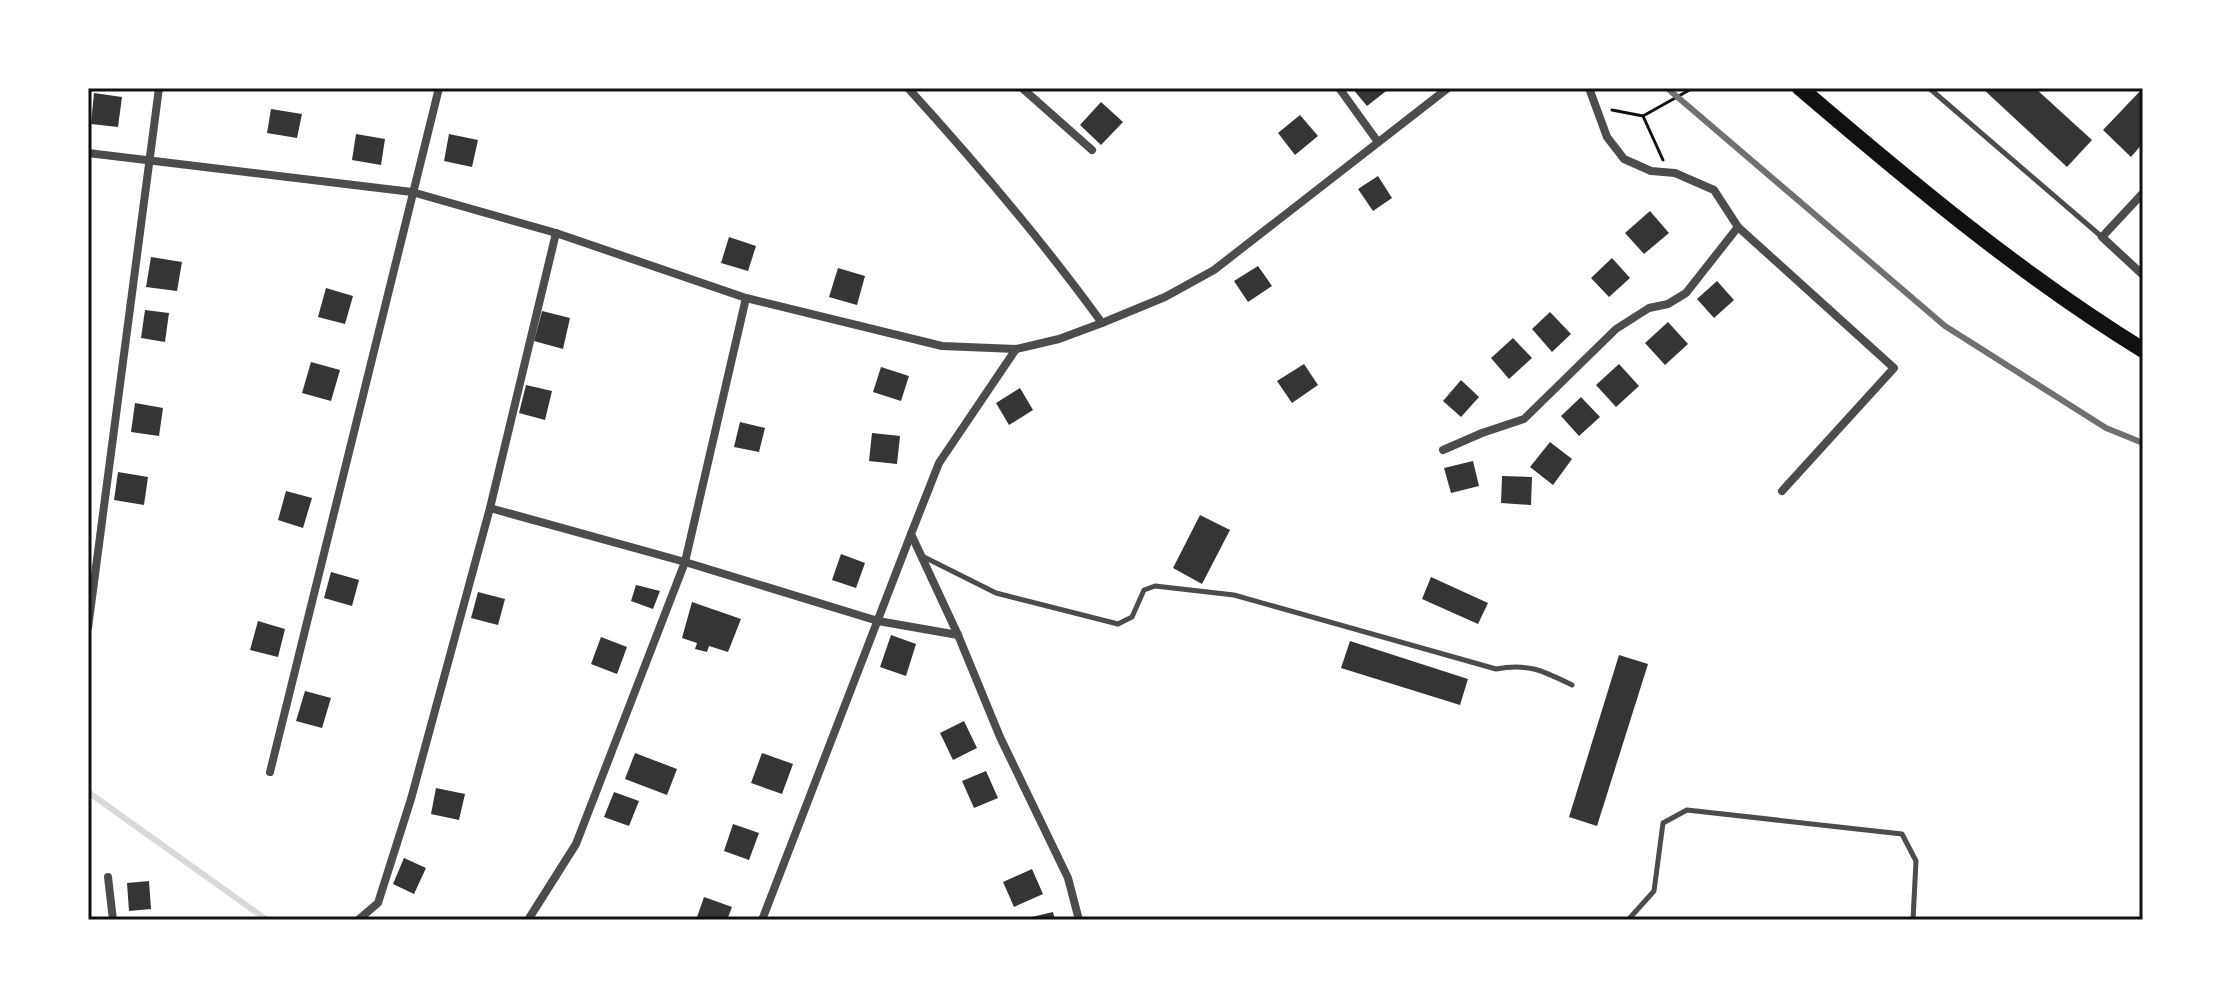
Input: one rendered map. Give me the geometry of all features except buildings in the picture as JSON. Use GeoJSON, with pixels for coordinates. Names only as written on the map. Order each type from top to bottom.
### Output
{"type":"FeatureCollection","features":[{"type":"Feature","properties":{"kind":"main road"},"geometry":{"type":"LineString","coordinates":[[1800,88],[1980,238],[2093,319],[2143,350]]}},
{"type":"Feature","properties":{"kind":"street"},"geometry":{"type":"LineString","coordinates":[[88,628],[159,88]]}},
{"type":"Feature","properties":{"kind":"street"},"geometry":{"type":"LineString","coordinates":[[270,772],[439,88]]}},
{"type":"Feature","properties":{"kind":"street"},"geometry":{"type":"LineString","coordinates":[[908,88],[1000,190],[1056,259],[1102,323]]}},
{"type":"Feature","properties":{"kind":"street"},"geometry":{"type":"LineString","coordinates":[[1022,88],[1092,150]]}},
{"type":"Feature","properties":{"kind":"street"},"geometry":{"type":"LineString","coordinates":[[1339,88],[1378,142]]}},
{"type":"Feature","properties":{"kind":"street"},"geometry":{"type":"LineString","coordinates":[[88,153],[412,192],[556,233],[746,298],[942,346],[1016,349],[1059,339],[1102,323],[1165,297],[1214,270],[1448,88]]}},
{"type":"Feature","properties":{"kind":"street"},"geometry":{"type":"LineString","coordinates":[[1589,88],[1607,137],[1624,159],[1651,171],[1669,172],[1714,190],[1738,227],[1894,368],[1782,491]]}},
{"type":"Feature","properties":{"kind":"street"},"geometry":{"type":"LineString","coordinates":[[2143,193],[2102,237],[2143,275]]}},
{"type":"Feature","properties":{"kind":"street"},"geometry":{"type":"LineString","coordinates":[[1443,450],[1524,419],[1616,329],[1649,308],[1668,304],[1686,293],[1738,227]]}},
{"type":"Feature","properties":{"kind":"street"},"geometry":{"type":"LineString","coordinates":[[358,920],[378,903],[397,844],[490,508],[556,233]]}},
{"type":"Feature","properties":{"kind":"street"},"geometry":{"type":"LineString","coordinates":[[528,920],[576,844],[685,562],[746,298]]}},
{"type":"Feature","properties":{"kind":"street"},"geometry":{"type":"LineString","coordinates":[[762,920],[939,463],[1016,349]]}},
{"type":"Feature","properties":{"kind":"street"},"geometry":{"type":"LineString","coordinates":[[490,508],[685,562],[878,621],[958,635]]}},
{"type":"Feature","properties":{"kind":"street"},"geometry":{"type":"LineString","coordinates":[[911,534],[958,635],[1000,737],[1068,878],[1079,920]]}},
{"type":"Feature","properties":{"kind":"street"},"geometry":{"type":"LineString","coordinates":[[108,877],[113,920]]}},
{"type":"Feature","properties":{"kind":"lane"},"geometry":{"type":"LineString","coordinates":[[1929,88],[2102,237]]}},
{"type":"Feature","properties":{"kind":"lane"},"geometry":{"type":"LineString","coordinates":[[921,556],[996,593],[1118,624],[1132,617],[1144,590],[1155,586],[1234,595],[1496,669],[1516,665],[1537,668],[1572,685]]}},
{"type":"Feature","properties":{"kind":"lane"},"geometry":{"type":"LineString","coordinates":[[1628,920],[1654,891],[1663,823],[1687,810],[1902,834],[1916,861],[1913,920]]}},
{"type":"Feature","properties":{"kind":"path"},"geometry":{"type":"LineString","coordinates":[[1596,107],[1643,116],[1693,88]]}},
{"type":"Feature","properties":{"kind":"path"},"geometry":{"type":"LineString","coordinates":[[1643,116],[1669,172]]}},
{"type":"Feature","properties":{"kind":"waterway"},"geometry":{"type":"LineString","coordinates":[[88,792],[267,920]]}},
{"type":"Feature","properties":{"kind":"railway"},"geometry":{"type":"LineString","coordinates":[[1667,88],[1945,326],[2106,428],[2143,443]]}}]}
